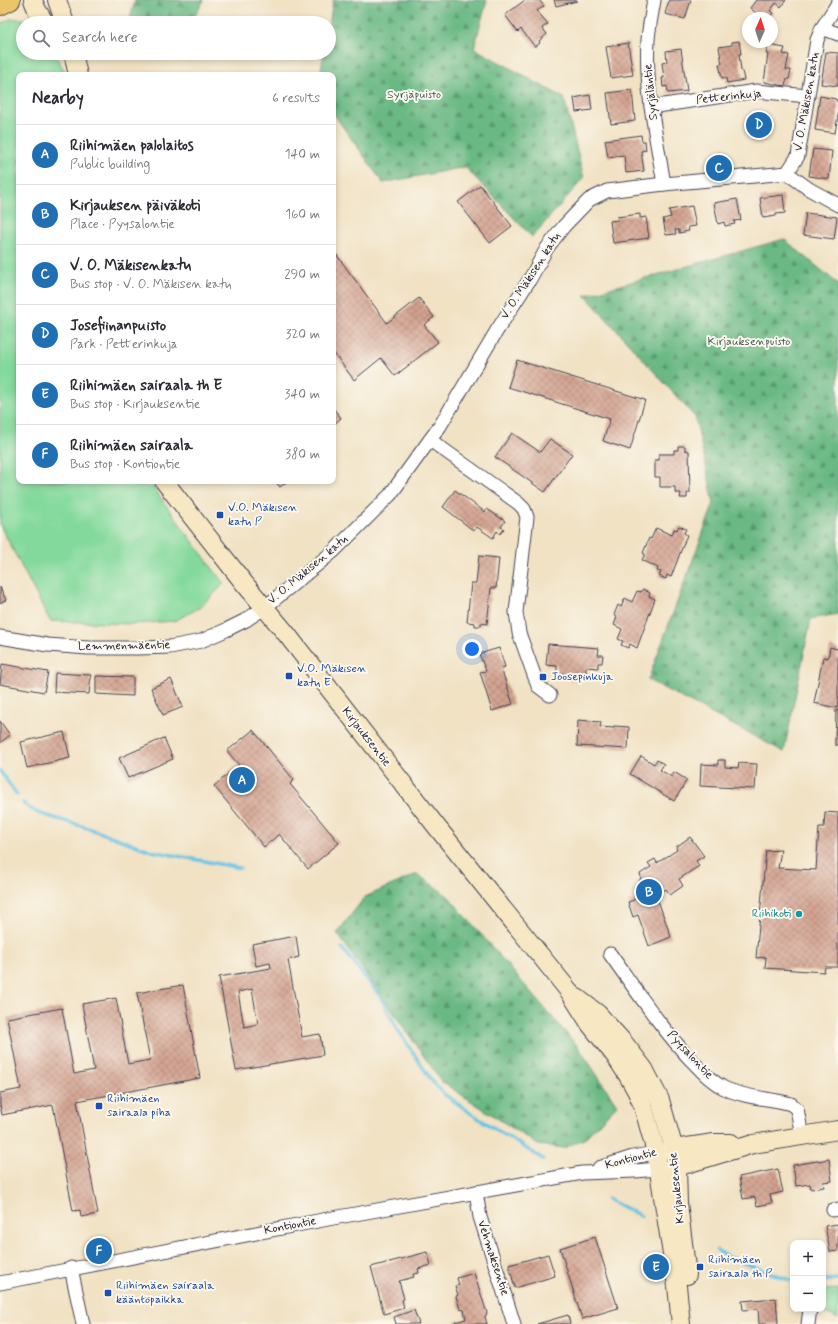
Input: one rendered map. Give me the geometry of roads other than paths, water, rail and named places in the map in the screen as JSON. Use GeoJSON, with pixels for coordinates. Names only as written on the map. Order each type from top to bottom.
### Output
{"type":"FeatureCollection","features":[{"type":"Feature","properties":{"kind":"main road"},"geometry":{"type":"LineString","coordinates":[[0,5],[10,0]]}},
{"type":"Feature","properties":{"kind":"street"},"geometry":{"type":"LineString","coordinates":[[33,0],[41,16]]}},
{"type":"Feature","properties":{"kind":"street"},"geometry":{"type":"LineString","coordinates":[[57,0],[63,16]]}},
{"type":"Feature","properties":{"kind":"street","name":"Syrjäläntie"},"geometry":{"type":"LineString","coordinates":[[654,0],[648,38],[648,68],[651,107],[664,184]]}},
{"type":"Feature","properties":{"kind":"street","name":"V. O. Mäkisen katu"},"geometry":{"type":"LineString","coordinates":[[264,608],[334,551],[390,495],[440,426],[496,332],[516,302],[547,248],[589,200],[607,191],[664,184],[787,173],[798,156],[817,40],[822,28],[838,3]]}},
{"type":"Feature","properties":{"kind":"street"},"geometry":{"type":"LineString","coordinates":[[822,28],[838,34]]}},
{"type":"Feature","properties":{"kind":"street"},"geometry":{"type":"LineString","coordinates":[[70,60],[77,72]]}},
{"type":"Feature","properties":{"kind":"street"},"geometry":{"type":"LineString","coordinates":[[75,60],[78,72]]}},
{"type":"Feature","properties":{"kind":"street","name":"Petterinkuja"},"geometry":{"type":"LineString","coordinates":[[651,107],[756,91],[808,96]]}},
{"type":"Feature","properties":{"kind":"street"},"geometry":{"type":"LineString","coordinates":[[787,173],[808,189],[838,205]]}},
{"type":"Feature","properties":{"kind":"street"},"geometry":{"type":"LineString","coordinates":[[430,440],[518,503],[524,509],[527,517],[516,612],[519,633],[538,686],[550,695]]}},
{"type":"Feature","properties":{"kind":"street","name":"Kirjauksentie"},"geometry":{"type":"LineString","coordinates":[[166,484],[264,608],[285,632],[436,826],[569,991],[590,1024],[616,1057],[637,1092],[643,1106],[657,1160],[677,1286],[681,1324]]}},
{"type":"Feature","properties":{"kind":"street","name":"Lemmenmäentie"},"geometry":{"type":"LineString","coordinates":[[0,637],[48,645],[88,648],[138,648],[170,646],[201,641],[233,627],[264,608]]}},
{"type":"Feature","properties":{"kind":"street","name":"Pyysalontie"},"geometry":{"type":"LineString","coordinates":[[610,954],[681,1049],[705,1075],[722,1087],[740,1095],[791,1104],[797,1110],[802,1136]]}},
{"type":"Feature","properties":{"kind":"street","name":"Kirjauksentie"},"geometry":{"type":"LineString","coordinates":[[569,991],[598,1014],[624,1043],[644,1069],[660,1100],[674,1149],[677,1167],[678,1203],[688,1282],[691,1324]]}},
{"type":"Feature","properties":{"kind":"street","name":"Kontiontie"},"geometry":{"type":"LineString","coordinates":[[0,1283],[326,1219],[582,1173],[633,1157],[657,1160],[677,1167],[753,1144],[838,1130]]}},
{"type":"Feature","properties":{"kind":"street","name":"Kontiontie"},"geometry":{"type":"LineString","coordinates":[[657,1160],[674,1149],[714,1143],[753,1144]]}},
{"type":"Feature","properties":{"kind":"street","name":"Vehmaksentie"},"geometry":{"type":"LineString","coordinates":[[476,1192],[480,1217],[514,1324]]}},
{"type":"Feature","properties":{"kind":"street"},"geometry":{"type":"LineString","coordinates":[[71,1268],[83,1324]]}},
{"type":"Feature","properties":{"kind":"street"},"geometry":{"type":"LineString","coordinates":[[808,1324],[810,1312]]}},
{"type":"Feature","properties":{"kind":"waterway"},"geometry":{"type":"LineString","coordinates":[[0,771],[17,795]]}},
{"type":"Feature","properties":{"kind":"waterway"},"geometry":{"type":"LineString","coordinates":[[23,803],[38,813],[88,828],[152,851],[240,868]]}},
{"type":"Feature","properties":{"kind":"waterway"},"geometry":{"type":"LineString","coordinates":[[342,948],[379,995],[398,1030],[432,1081],[444,1094],[478,1118],[543,1159]]}},
{"type":"Feature","properties":{"kind":"waterway"},"geometry":{"type":"LineString","coordinates":[[607,1199],[641,1216]]}},
{"type":"Feature","properties":{"kind":"waterway"},"geometry":{"type":"LineString","coordinates":[[717,1250],[727,1257],[790,1280]]}},
{"type":"Feature","properties":{"kind":"waterway"},"geometry":{"type":"LineString","coordinates":[[826,1280],[838,1280]]}},
{"type":"Feature","properties":{"kind":"place","name":"Josefiinanpuisto"},"geometry":{"type":"Point","coordinates":[759,125]}},
{"type":"Feature","properties":{"kind":"place","name":"V. O. Mäkisenkatu"},"geometry":{"type":"Point","coordinates":[719,168]}},
{"type":"Feature","properties":{"kind":"place","name":"V.O. Mäkisen katu P"},"geometry":{"type":"Point","coordinates":[220,515]}},
{"type":"Feature","properties":{"kind":"place","name":"V.O. Mäkisen katu E"},"geometry":{"type":"Point","coordinates":[289,676]}},
{"type":"Feature","properties":{"kind":"place","name":"Joosepinkuja"},"geometry":{"type":"Point","coordinates":[543,677]}},
{"type":"Feature","properties":{"kind":"place","name":"Riihimäen palolaitos"},"geometry":{"type":"Point","coordinates":[242,780]}},
{"type":"Feature","properties":{"kind":"place","name":"Kirjauksen päiväkoti"},"geometry":{"type":"Point","coordinates":[649,892]}},
{"type":"Feature","properties":{"kind":"place","name":"Riihikoti"},"geometry":{"type":"Point","coordinates":[799,914]}},
{"type":"Feature","properties":{"kind":"place","name":"Riihimäen sairaala piha"},"geometry":{"type":"Point","coordinates":[99,1106]}},
{"type":"Feature","properties":{"kind":"place","name":"Riihimäen sairaala"},"geometry":{"type":"Point","coordinates":[99,1251]}},
{"type":"Feature","properties":{"kind":"place","name":"Riihimäen sairaala th E"},"geometry":{"type":"Point","coordinates":[656,1267]}},
{"type":"Feature","properties":{"kind":"place","name":"Riihimäen sairaala th P"},"geometry":{"type":"Point","coordinates":[700,1267]}},
{"type":"Feature","properties":{"kind":"place","name":"Riihimäen sairaala kääntöpaikka"},"geometry":{"type":"Point","coordinates":[108,1293]}},
{"type":"Feature","properties":{"kind":"park label","name":"Syrjäpuisto"},"geometry":{"type":"Point","coordinates":[414,95]}},
{"type":"Feature","properties":{"kind":"park label","name":"Kirjauksenpuisto"},"geometry":{"type":"Point","coordinates":[749,342]}}]}
